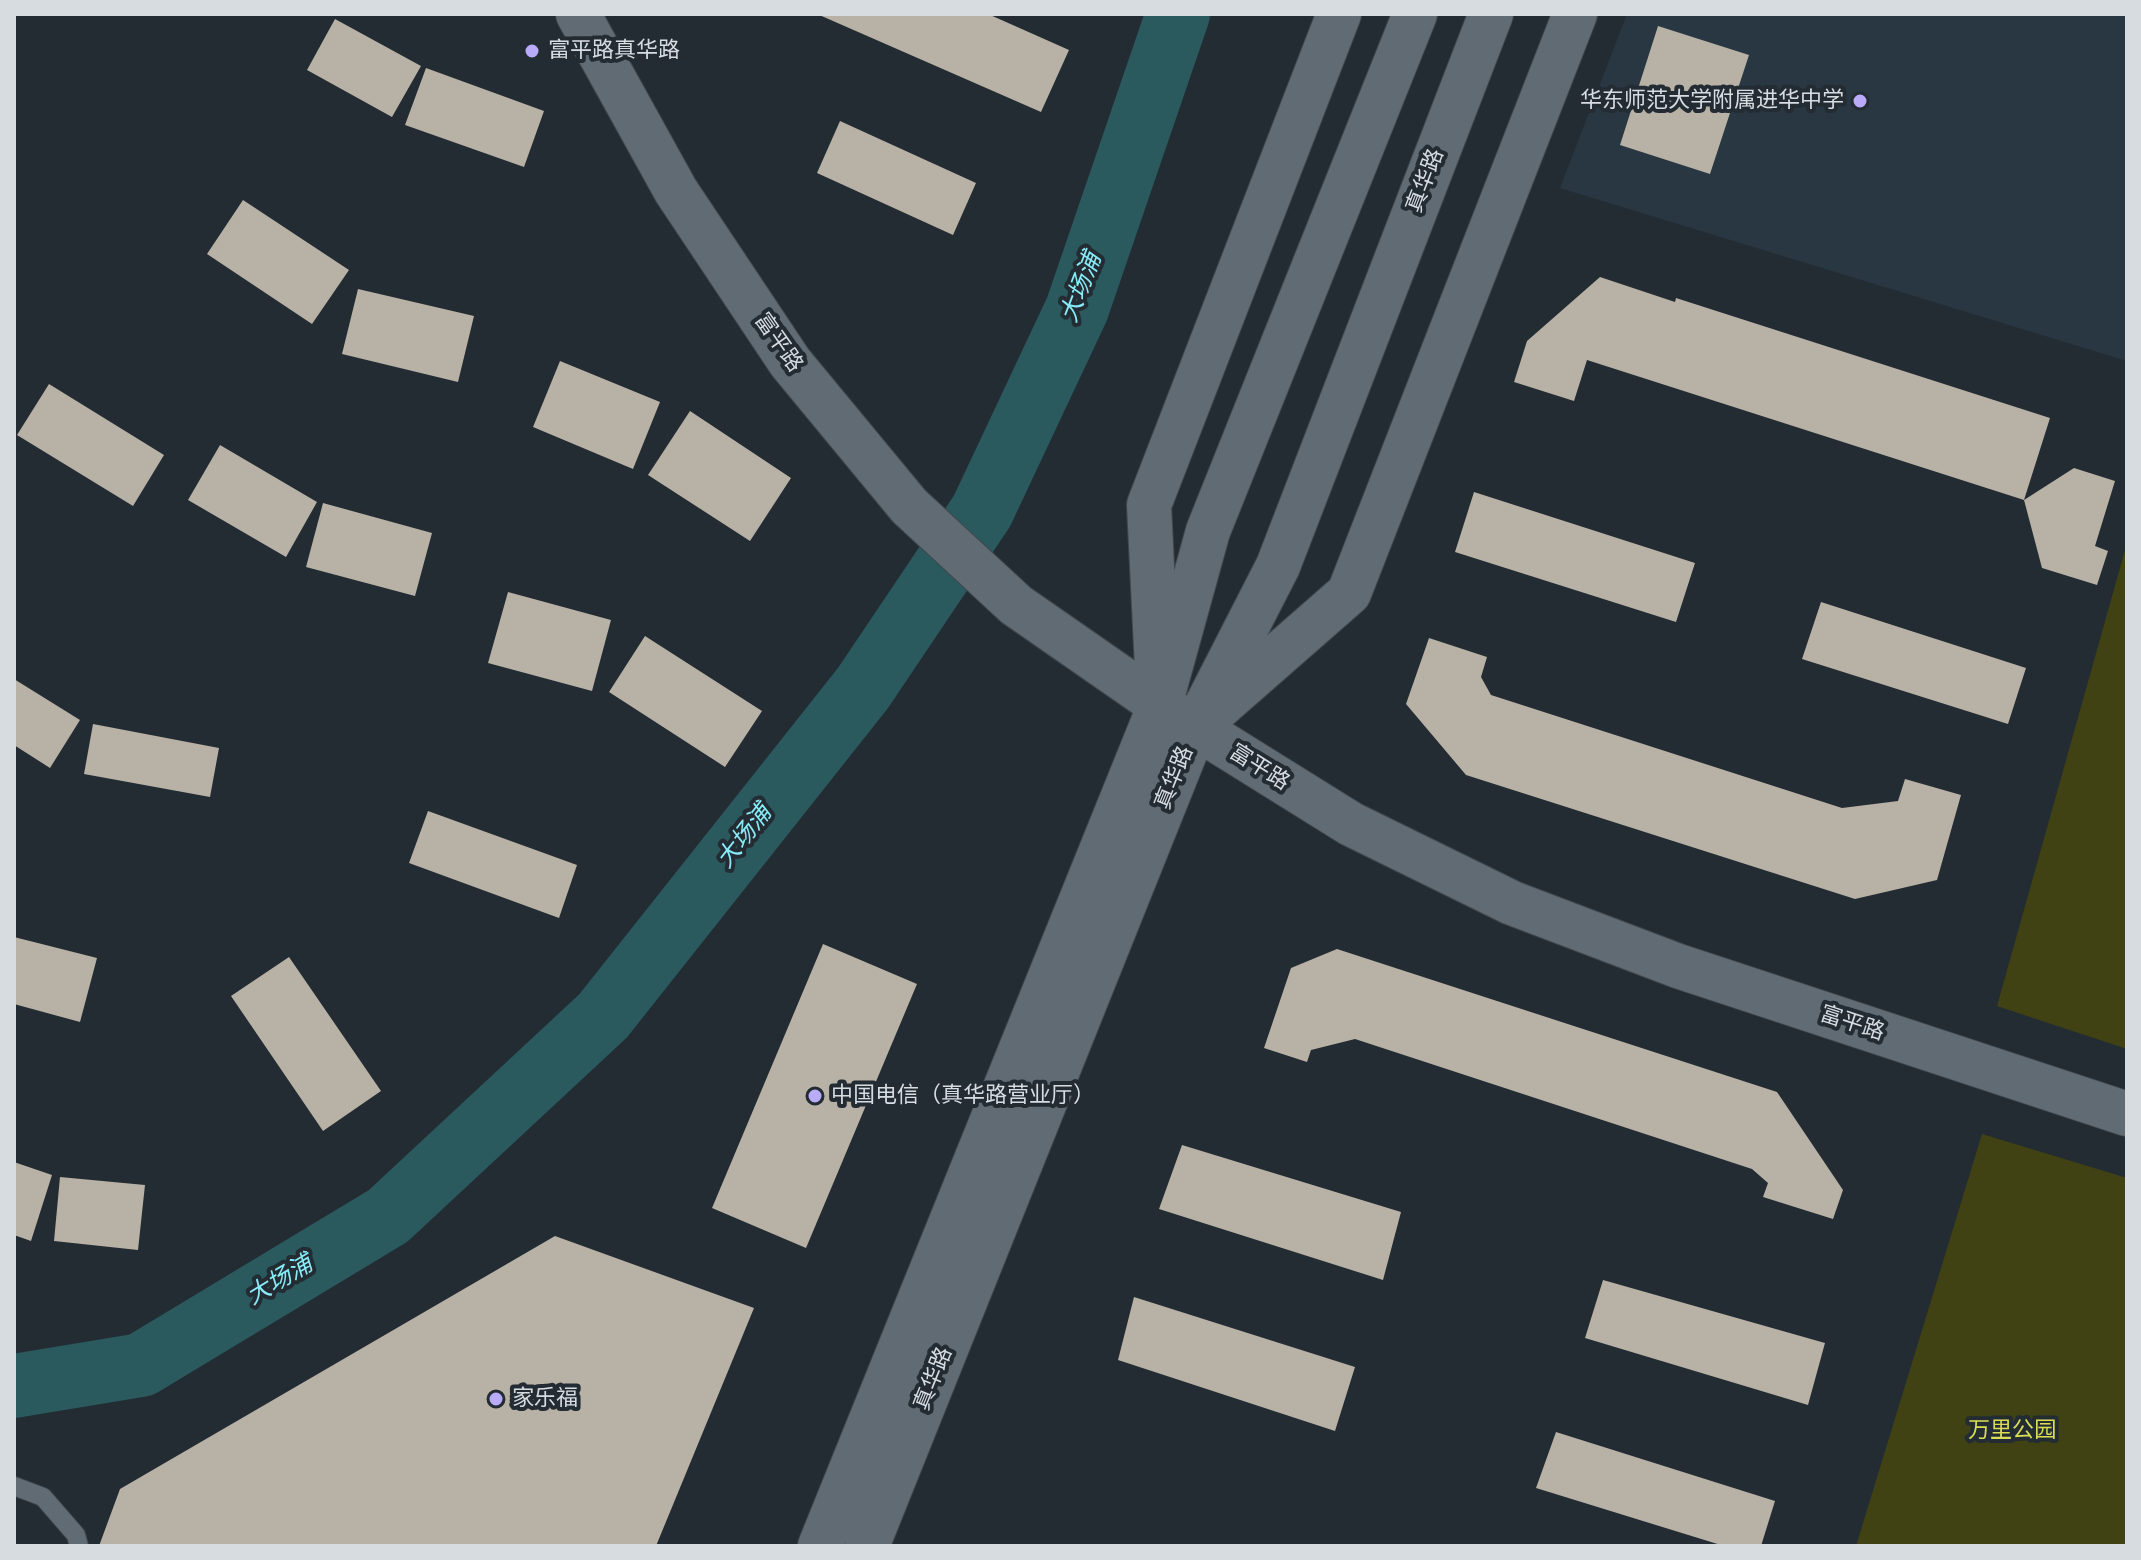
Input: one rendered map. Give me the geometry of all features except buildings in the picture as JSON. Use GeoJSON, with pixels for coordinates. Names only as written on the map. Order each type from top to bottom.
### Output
{"type":"FeatureCollection","features":[{"type":"Feature","properties":{"kind":"main road","name":"富平路"},"geometry":{"type":"LineString","coordinates":[[578,14],[676,191],[790,362],[909,506],[1016,605],[1177,716],[1351,824],[1512,903],[1678,966],[2127,1114]]}},
{"type":"Feature","properties":{"kind":"main road"},"geometry":{"type":"LineString","coordinates":[[1339,14],[1149,505],[1177,716],[1349,593],[1575,14]]}},
{"type":"Feature","properties":{"kind":"main road","name":"真华路"},"geometry":{"type":"LineString","coordinates":[[867,1546],[1177,716],[1208,531],[1415,14]]}},
{"type":"Feature","properties":{"kind":"main road","name":"真华路"},"geometry":{"type":"LineString","coordinates":[[820,1546],[1177,716],[1278,566],[1491,14]]}},
{"type":"Feature","properties":{"kind":"lane"},"geometry":{"type":"LineString","coordinates":[[14,1486],[43,1497],[76,1535],[79,1546]]}},
{"type":"Feature","properties":{"kind":"shaded area","name":"华东师范大学附属进华中学"},"geometry":{"type":"Polygon","coordinates":[[[1627,14],[2127,14],[2127,361],[1560,188],[1627,14]]]}},
{"type":"Feature","properties":{"kind":"green space"},"geometry":{"type":"Polygon","coordinates":[[[2127,543],[2127,1049],[1997,1006],[2127,543]]]}},
{"type":"Feature","properties":{"kind":"green space","name":"万里公园"},"geometry":{"type":"Polygon","coordinates":[[[1982,1134],[2127,1178],[2127,1546],[1856,1546],[1982,1134]]]}},
{"type":"Feature","properties":{"kind":"waterway","name":"大场浦"},"geometry":{"type":"LineString","coordinates":[[14,1386],[141,1365],[388,1216],[603,1016],[863,688],[982,511],[1077,309],[1178,14]]}},
{"type":"Feature","properties":{"kind":"place","name":"富平路真华路"},"geometry":{"type":"Point","coordinates":[532,51]}},
{"type":"Feature","properties":{"kind":"place","name":"华东师范大学附属进华中学"},"geometry":{"type":"Point","coordinates":[1860,101]}},
{"type":"Feature","properties":{"kind":"place","name":"中国电信（真华路营业厅）"},"geometry":{"type":"Point","coordinates":[815,1096]}},
{"type":"Feature","properties":{"kind":"place","name":"家乐福"},"geometry":{"type":"Point","coordinates":[496,1399]}}]}
